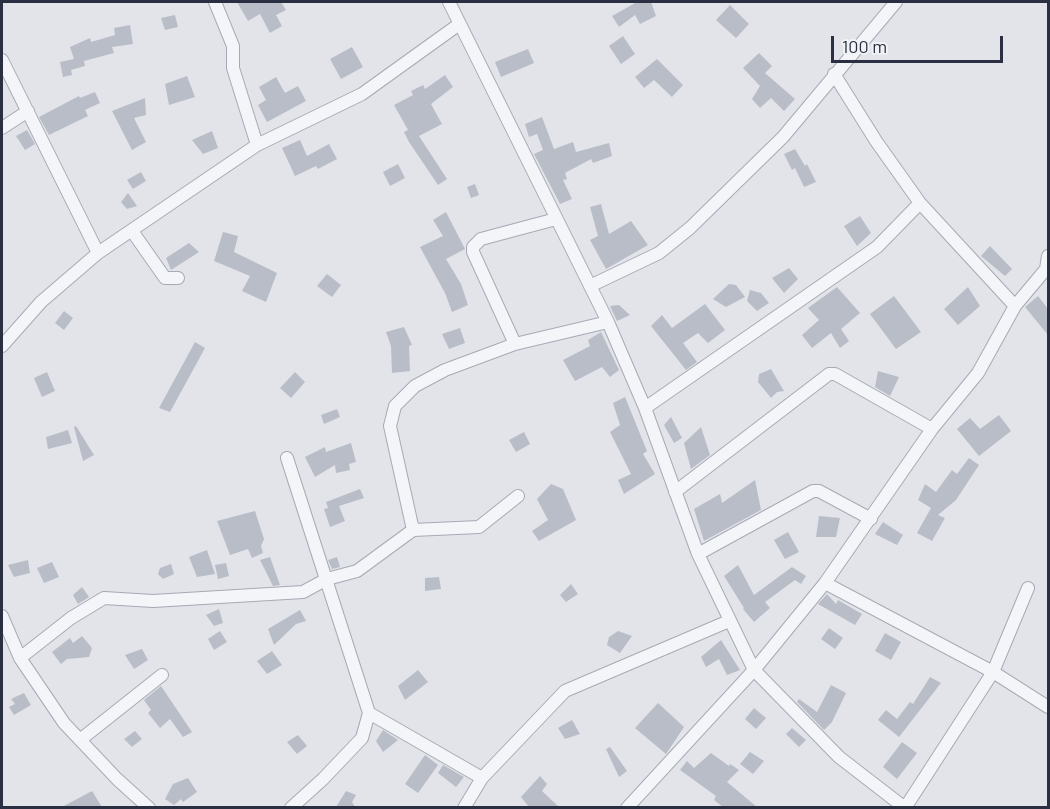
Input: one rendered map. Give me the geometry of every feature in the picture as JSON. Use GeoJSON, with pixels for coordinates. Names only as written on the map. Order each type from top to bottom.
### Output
{"type":"FeatureCollection","features":[{"type":"Feature","properties":{"kind":"street"},"geometry":{"type":"LineString","coordinates":[[215,2],[233,46],[232,68],[257,145]]}},
{"type":"Feature","properties":{"kind":"street"},"geometry":{"type":"LineString","coordinates":[[448,2],[609,322],[645,408],[698,554],[754,670],[839,757],[905,807],[993,672],[1028,588]]}},
{"type":"Feature","properties":{"kind":"street"},"geometry":{"type":"LineString","coordinates":[[590,286],[659,252],[690,228],[783,138],[896,2]]}},
{"type":"Feature","properties":{"kind":"street"},"geometry":{"type":"LineString","coordinates":[[2,346],[41,302],[98,253],[257,145],[362,94],[458,25]]}},
{"type":"Feature","properties":{"kind":"street"},"geometry":{"type":"LineString","coordinates":[[2,60],[98,253]]}},
{"type":"Feature","properties":{"kind":"street"},"geometry":{"type":"LineString","coordinates":[[834,74],[876,141],[920,203],[1015,306]]}},
{"type":"Feature","properties":{"kind":"street"},"geometry":{"type":"LineString","coordinates":[[2,128],[28,111]]}},
{"type":"Feature","properties":{"kind":"street"},"geometry":{"type":"LineString","coordinates":[[645,408],[877,247],[920,203]]}},
{"type":"Feature","properties":{"kind":"street"},"geometry":{"type":"LineString","coordinates":[[515,344],[473,252],[473,247],[482,239],[556,219]]}},
{"type":"Feature","properties":{"kind":"street"},"geometry":{"type":"LineString","coordinates":[[132,231],[165,278],[178,278]]}},
{"type":"Feature","properties":{"kind":"street"},"geometry":{"type":"LineString","coordinates":[[627,807],[754,670],[825,583],[932,429],[978,373],[1015,306],[1047,271],[1048,256]]}},
{"type":"Feature","properties":{"kind":"street"},"geometry":{"type":"LineString","coordinates":[[413,530],[390,426],[395,406],[415,386],[445,370],[515,344],[609,322]]}},
{"type":"Feature","properties":{"kind":"street"},"geometry":{"type":"LineString","coordinates":[[675,492],[829,374],[835,374],[932,429]]}},
{"type":"Feature","properties":{"kind":"street"},"geometry":{"type":"LineString","coordinates":[[287,458],[369,713],[362,738],[323,779],[291,807]]}},
{"type":"Feature","properties":{"kind":"street"},"geometry":{"type":"LineString","coordinates":[[698,554],[813,491],[819,491],[871,519]]}},
{"type":"Feature","properties":{"kind":"street"},"geometry":{"type":"LineString","coordinates":[[20,658],[71,618],[104,598],[153,601],[303,592],[327,579],[357,571],[413,530],[479,527],[518,496]]}},
{"type":"Feature","properties":{"kind":"street"},"geometry":{"type":"LineString","coordinates":[[825,583],[993,672],[1048,707]]}},
{"type":"Feature","properties":{"kind":"street"},"geometry":{"type":"LineString","coordinates":[[2,616],[20,658],[58,714],[80,740],[149,807]]}},
{"type":"Feature","properties":{"kind":"street"},"geometry":{"type":"LineString","coordinates":[[464,807],[482,778],[565,691],[729,621]]}},
{"type":"Feature","properties":{"kind":"street"},"geometry":{"type":"LineString","coordinates":[[80,740],[162,675]]}},
{"type":"Feature","properties":{"kind":"street"},"geometry":{"type":"LineString","coordinates":[[369,713],[482,778]]}},
{"type":"Feature","properties":{"kind":"building"},"geometry":{"type":"Polygon","coordinates":[[[237,2],[281,2],[286,10],[276,15],[282,26],[270,33],[260,14],[248,21],[237,2]]]}},
{"type":"Feature","properties":{"kind":"building"},"geometry":{"type":"Polygon","coordinates":[[[637,2],[651,2],[656,16],[640,24],[635,15],[619,27],[612,16],[637,2]]]}},
{"type":"Feature","properties":{"kind":"building"},"geometry":{"type":"Polygon","coordinates":[[[730,5],[749,24],[736,38],[716,20],[730,5]]]}},
{"type":"Feature","properties":{"kind":"building"},"geometry":{"type":"Polygon","coordinates":[[[175,15],[178,27],[165,30],[161,18],[175,15]]]}},
{"type":"Feature","properties":{"kind":"building"},"geometry":{"type":"Polygon","coordinates":[[[130,25],[133,44],[112,47],[114,53],[84,61],[85,66],[71,70],[72,75],[63,77],[60,62],[74,59],[70,47],[90,38],[91,42],[115,35],[114,28],[130,25]]]}},
{"type":"Feature","properties":{"kind":"building"},"geometry":{"type":"Polygon","coordinates":[[[623,36],[635,54],[621,64],[609,46],[623,36]]]}},
{"type":"Feature","properties":{"kind":"building"},"geometry":{"type":"Polygon","coordinates":[[[352,47],[363,67],[341,79],[330,59],[352,47]]]}},
{"type":"Feature","properties":{"kind":"building"},"geometry":{"type":"Polygon","coordinates":[[[528,49],[534,63],[501,77],[495,62],[528,49]]]}},
{"type":"Feature","properties":{"kind":"building"},"geometry":{"type":"Polygon","coordinates":[[[759,53],[772,66],[765,73],[795,99],[784,111],[771,98],[760,108],[752,99],[760,86],[743,68],[759,53]]]}},
{"type":"Feature","properties":{"kind":"building"},"geometry":{"type":"Polygon","coordinates":[[[657,59],[683,85],[672,97],[654,80],[644,88],[635,77],[657,59]]]}},
{"type":"Feature","properties":{"kind":"building"},"geometry":{"type":"Polygon","coordinates":[[[445,75],[453,87],[431,104],[442,124],[419,136],[447,179],[438,185],[409,142],[404,132],[408,130],[394,105],[413,95],[411,91],[423,85],[425,89],[445,75]]]}},
{"type":"Feature","properties":{"kind":"building"},"geometry":{"type":"Polygon","coordinates":[[[187,76],[195,97],[169,105],[165,84],[187,76]]]}},
{"type":"Feature","properties":{"kind":"building"},"geometry":{"type":"Polygon","coordinates":[[[276,77],[285,93],[298,86],[306,101],[267,122],[258,105],[266,100],[259,87],[276,77]]]}},
{"type":"Feature","properties":{"kind":"building"},"geometry":{"type":"Polygon","coordinates":[[[95,92],[100,103],[85,110],[88,116],[49,135],[39,117],[79,96],[80,98],[95,92]]]}},
{"type":"Feature","properties":{"kind":"building"},"geometry":{"type":"Polygon","coordinates":[[[145,98],[146,115],[134,118],[146,142],[132,150],[112,111],[145,98]]]}},
{"type":"Feature","properties":{"kind":"building"},"geometry":{"type":"Polygon","coordinates":[[[542,117],[554,149],[573,142],[576,152],[609,143],[612,156],[593,163],[591,159],[565,173],[567,179],[563,180],[572,199],[560,204],[534,154],[543,150],[537,134],[529,137],[525,124],[542,117]]]}},
{"type":"Feature","properties":{"kind":"building"},"geometry":{"type":"Polygon","coordinates":[[[27,130],[35,144],[25,150],[16,136],[27,130]]]}},
{"type":"Feature","properties":{"kind":"building"},"geometry":{"type":"Polygon","coordinates":[[[212,131],[218,148],[203,154],[192,140],[212,131]]]}},
{"type":"Feature","properties":{"kind":"building"},"geometry":{"type":"Polygon","coordinates":[[[300,140],[307,156],[329,144],[337,159],[318,169],[316,166],[295,176],[282,148],[300,140]]]}},
{"type":"Feature","properties":{"kind":"building"},"geometry":{"type":"Polygon","coordinates":[[[795,149],[805,166],[807,164],[816,182],[804,187],[795,168],[792,170],[784,154],[795,149]]]}},
{"type":"Feature","properties":{"kind":"building"},"geometry":{"type":"Polygon","coordinates":[[[398,164],[405,178],[390,186],[383,172],[398,164]]]}},
{"type":"Feature","properties":{"kind":"building"},"geometry":{"type":"Polygon","coordinates":[[[141,172],[146,181],[133,189],[127,180],[141,172]]]}},
{"type":"Feature","properties":{"kind":"building"},"geometry":{"type":"Polygon","coordinates":[[[475,184],[479,195],[471,198],[467,187],[475,184]]]}},
{"type":"Feature","properties":{"kind":"building"},"geometry":{"type":"Polygon","coordinates":[[[128,193],[137,206],[127,209],[121,202],[128,193]]]}},
{"type":"Feature","properties":{"kind":"building"},"geometry":{"type":"Polygon","coordinates":[[[601,204],[609,234],[631,221],[648,245],[606,269],[590,240],[598,236],[590,207],[601,204]]]}},
{"type":"Feature","properties":{"kind":"building"},"geometry":{"type":"Polygon","coordinates":[[[446,212],[465,249],[446,259],[461,284],[468,305],[452,312],[445,293],[420,247],[443,236],[433,220],[446,212]]]}},
{"type":"Feature","properties":{"kind":"building"},"geometry":{"type":"Polygon","coordinates":[[[860,216],[871,233],[857,246],[844,226],[860,216]]]}},
{"type":"Feature","properties":{"kind":"building"},"geometry":{"type":"Polygon","coordinates":[[[223,232],[238,236],[234,252],[277,273],[266,302],[242,291],[250,276],[214,261],[223,232]]]}},
{"type":"Feature","properties":{"kind":"building"},"geometry":{"type":"Polygon","coordinates":[[[189,243],[199,252],[171,270],[166,258],[189,243]]]}},
{"type":"Feature","properties":{"kind":"building"},"geometry":{"type":"Polygon","coordinates":[[[990,246],[1012,269],[1005,276],[981,256],[990,246]]]}},
{"type":"Feature","properties":{"kind":"building"},"geometry":{"type":"Polygon","coordinates":[[[789,268],[798,279],[784,293],[772,278],[789,268]]]}},
{"type":"Feature","properties":{"kind":"building"},"geometry":{"type":"Polygon","coordinates":[[[327,274],[341,285],[332,297],[317,286],[327,274]]]}},
{"type":"Feature","properties":{"kind":"building"},"geometry":{"type":"Polygon","coordinates":[[[729,284],[736,285],[745,297],[726,307],[713,299],[729,284]]]}},
{"type":"Feature","properties":{"kind":"building"},"geometry":{"type":"Polygon","coordinates":[[[837,287],[860,313],[841,329],[849,341],[840,348],[831,333],[812,348],[802,335],[819,320],[808,308],[837,287]]]}},
{"type":"Feature","properties":{"kind":"building"},"geometry":{"type":"Polygon","coordinates":[[[968,287],[980,306],[958,325],[944,309],[968,287]]]}},
{"type":"Feature","properties":{"kind":"building"},"geometry":{"type":"Polygon","coordinates":[[[750,290],[761,293],[769,303],[757,311],[747,301],[750,290]]]}},
{"type":"Feature","properties":{"kind":"building"},"geometry":{"type":"Polygon","coordinates":[[[894,296],[921,332],[896,349],[870,314],[894,296]]]}},
{"type":"Feature","properties":{"kind":"building"},"geometry":{"type":"Polygon","coordinates":[[[1038,296],[1048,309],[1048,335],[1025,307],[1038,296]]]}},
{"type":"Feature","properties":{"kind":"building"},"geometry":{"type":"Polygon","coordinates":[[[705,304],[725,330],[708,343],[698,333],[683,343],[697,362],[686,370],[651,326],[662,315],[672,328],[705,304]]]}},
{"type":"Feature","properties":{"kind":"building"},"geometry":{"type":"Polygon","coordinates":[[[619,305],[630,315],[617,321],[610,306],[619,305]]]}},
{"type":"Feature","properties":{"kind":"building"},"geometry":{"type":"Polygon","coordinates":[[[64,311],[73,318],[64,330],[55,323],[64,311]]]}},
{"type":"Feature","properties":{"kind":"building"},"geometry":{"type":"Polygon","coordinates":[[[404,327],[412,345],[409,346],[410,371],[392,373],[391,346],[386,332],[404,327]]]}},
{"type":"Feature","properties":{"kind":"building"},"geometry":{"type":"Polygon","coordinates":[[[460,328],[465,343],[449,349],[442,334],[460,328]]]}},
{"type":"Feature","properties":{"kind":"building"},"geometry":{"type":"Polygon","coordinates":[[[601,332],[619,370],[610,377],[602,367],[575,381],[563,360],[590,346],[588,340],[601,332]]]}},
{"type":"Feature","properties":{"kind":"building"},"geometry":{"type":"Polygon","coordinates":[[[195,342],[205,348],[170,412],[159,408],[195,342]]]}},
{"type":"Feature","properties":{"kind":"building"},"geometry":{"type":"Polygon","coordinates":[[[771,369],[784,391],[777,392],[771,398],[758,382],[759,374],[771,369]]]}},
{"type":"Feature","properties":{"kind":"building"},"geometry":{"type":"Polygon","coordinates":[[[878,371],[899,377],[890,396],[875,387],[878,371]]]}},
{"type":"Feature","properties":{"kind":"building"},"geometry":{"type":"Polygon","coordinates":[[[47,372],[55,391],[42,397],[34,378],[47,372]]]}},
{"type":"Feature","properties":{"kind":"building"},"geometry":{"type":"Polygon","coordinates":[[[295,372],[305,382],[291,398],[280,388],[295,372]]]}},
{"type":"Feature","properties":{"kind":"building"},"geometry":{"type":"Polygon","coordinates":[[[625,397],[647,451],[643,454],[655,474],[624,494],[618,480],[631,474],[610,432],[620,425],[613,403],[625,397]]]}},
{"type":"Feature","properties":{"kind":"building"},"geometry":{"type":"Polygon","coordinates":[[[337,409],[340,417],[324,424],[321,415],[337,409]]]}},
{"type":"Feature","properties":{"kind":"building"},"geometry":{"type":"Polygon","coordinates":[[[999,415],[1011,431],[979,456],[957,429],[970,418],[980,429],[999,415]]]}},
{"type":"Feature","properties":{"kind":"building"},"geometry":{"type":"Polygon","coordinates":[[[671,417],[682,438],[674,443],[664,425],[671,417]]]}},
{"type":"Feature","properties":{"kind":"building"},"geometry":{"type":"Polygon","coordinates":[[[76,426],[94,455],[83,461],[74,427],[76,426]]]}},
{"type":"Feature","properties":{"kind":"building"},"geometry":{"type":"Polygon","coordinates":[[[701,427],[710,455],[691,469],[684,443],[701,427]]]}},
{"type":"Feature","properties":{"kind":"building"},"geometry":{"type":"Polygon","coordinates":[[[68,430],[72,443],[48,449],[46,437],[68,430]]]}},
{"type":"Feature","properties":{"kind":"building"},"geometry":{"type":"Polygon","coordinates":[[[524,432],[530,444],[516,452],[509,440],[524,432]]]}},
{"type":"Feature","properties":{"kind":"building"},"geometry":{"type":"Polygon","coordinates":[[[351,443],[356,462],[349,464],[350,470],[336,473],[335,465],[315,477],[305,457],[325,447],[326,452],[351,443]]]}},
{"type":"Feature","properties":{"kind":"building"},"geometry":{"type":"Polygon","coordinates":[[[969,458],[979,465],[956,500],[938,515],[945,518],[932,541],[917,533],[931,508],[918,500],[925,484],[936,492],[952,470],[957,474],[969,458]]]}},
{"type":"Feature","properties":{"kind":"building"},"geometry":{"type":"Polygon","coordinates":[[[755,480],[761,510],[704,541],[694,509],[720,494],[722,503],[755,480]]]}},
{"type":"Feature","properties":{"kind":"building"},"geometry":{"type":"Polygon","coordinates":[[[551,484],[563,489],[576,520],[539,541],[532,531],[548,520],[537,499],[551,484]]]}},
{"type":"Feature","properties":{"kind":"building"},"geometry":{"type":"Polygon","coordinates":[[[360,489],[364,498],[339,506],[345,521],[330,527],[324,509],[328,508],[326,502],[360,489]]]}},
{"type":"Feature","properties":{"kind":"building"},"geometry":{"type":"Polygon","coordinates":[[[255,511],[264,539],[261,546],[263,553],[252,558],[248,549],[230,555],[217,521],[255,511]]]}},
{"type":"Feature","properties":{"kind":"building"},"geometry":{"type":"Polygon","coordinates":[[[819,516],[840,518],[836,537],[816,537],[819,516]]]}},
{"type":"Feature","properties":{"kind":"building"},"geometry":{"type":"Polygon","coordinates":[[[883,522],[903,535],[897,545],[875,534],[883,522]]]}},
{"type":"Feature","properties":{"kind":"building"},"geometry":{"type":"Polygon","coordinates":[[[788,532],[799,552],[785,559],[774,540],[788,532]]]}},
{"type":"Feature","properties":{"kind":"building"},"geometry":{"type":"Polygon","coordinates":[[[207,550],[215,574],[197,577],[189,557],[207,550]]]}},
{"type":"Feature","properties":{"kind":"building"},"geometry":{"type":"Polygon","coordinates":[[[270,557],[280,585],[273,586],[260,560],[270,557]]]}},
{"type":"Feature","properties":{"kind":"building"},"geometry":{"type":"Polygon","coordinates":[[[337,557],[340,567],[332,569],[328,560],[337,557]]]}},
{"type":"Feature","properties":{"kind":"building"},"geometry":{"type":"Polygon","coordinates":[[[28,560],[30,573],[14,577],[8,565],[28,560]]]}},
{"type":"Feature","properties":{"kind":"building"},"geometry":{"type":"Polygon","coordinates":[[[52,562],[59,577],[44,583],[37,568],[52,562]]]}},
{"type":"Feature","properties":{"kind":"building"},"geometry":{"type":"Polygon","coordinates":[[[226,563],[229,576],[218,579],[215,565],[226,563]]]}},
{"type":"Feature","properties":{"kind":"building"},"geometry":{"type":"Polygon","coordinates":[[[171,564],[174,574],[163,579],[158,574],[160,568],[171,564]]]}},
{"type":"Feature","properties":{"kind":"building"},"geometry":{"type":"Polygon","coordinates":[[[738,565],[754,595],[792,567],[806,576],[801,584],[795,580],[765,602],[770,608],[754,622],[743,609],[724,576],[738,565]]]}},
{"type":"Feature","properties":{"kind":"building"},"geometry":{"type":"Polygon","coordinates":[[[439,577],[441,589],[425,591],[425,578],[439,577]]]}},
{"type":"Feature","properties":{"kind":"building"},"geometry":{"type":"Polygon","coordinates":[[[571,584],[578,594],[566,602],[560,595],[571,584]]]}},
{"type":"Feature","properties":{"kind":"building"},"geometry":{"type":"Polygon","coordinates":[[[82,587],[89,597],[78,604],[73,595],[82,587]]]}},
{"type":"Feature","properties":{"kind":"building"},"geometry":{"type":"Polygon","coordinates":[[[827,594],[836,604],[838,600],[862,614],[855,625],[818,604],[827,594]]]}},
{"type":"Feature","properties":{"kind":"building"},"geometry":{"type":"Polygon","coordinates":[[[219,609],[223,623],[214,626],[206,615],[219,609]]]}},
{"type":"Feature","properties":{"kind":"building"},"geometry":{"type":"Polygon","coordinates":[[[300,610],[306,621],[296,624],[274,645],[268,629],[300,610]]]}},
{"type":"Feature","properties":{"kind":"building"},"geometry":{"type":"Polygon","coordinates":[[[829,628],[843,638],[835,649],[821,639],[829,628]]]}},
{"type":"Feature","properties":{"kind":"building"},"geometry":{"type":"Polygon","coordinates":[[[220,631],[227,642],[214,650],[208,639],[220,631]]]}},
{"type":"Feature","properties":{"kind":"building"},"geometry":{"type":"Polygon","coordinates":[[[618,631],[632,636],[620,653],[607,645],[609,637],[618,631]]]}},
{"type":"Feature","properties":{"kind":"building"},"geometry":{"type":"Polygon","coordinates":[[[885,633],[901,642],[891,660],[875,651],[885,633]]]}},
{"type":"Feature","properties":{"kind":"building"},"geometry":{"type":"Polygon","coordinates":[[[82,636],[92,648],[89,657],[67,659],[61,664],[52,652],[70,638],[73,643],[82,636]]]}},
{"type":"Feature","properties":{"kind":"building"},"geometry":{"type":"Polygon","coordinates":[[[721,640],[740,670],[727,675],[719,659],[706,667],[701,657],[721,640]]]}},
{"type":"Feature","properties":{"kind":"building"},"geometry":{"type":"Polygon","coordinates":[[[142,649],[148,660],[134,669],[125,655],[142,649]]]}},
{"type":"Feature","properties":{"kind":"building"},"geometry":{"type":"Polygon","coordinates":[[[272,651],[282,665],[267,674],[257,661],[272,651]]]}},
{"type":"Feature","properties":{"kind":"building"},"geometry":{"type":"Polygon","coordinates":[[[418,670],[428,682],[405,700],[398,686],[418,670]]]}},
{"type":"Feature","properties":{"kind":"building"},"geometry":{"type":"Polygon","coordinates":[[[930,677],[941,683],[899,737],[878,720],[886,710],[897,719],[910,702],[913,704],[930,677]]]}},
{"type":"Feature","properties":{"kind":"building"},"geometry":{"type":"Polygon","coordinates":[[[831,685],[846,693],[832,722],[824,730],[797,702],[799,699],[817,712],[831,685]]]}},
{"type":"Feature","properties":{"kind":"building"},"geometry":{"type":"Polygon","coordinates":[[[161,686],[192,732],[183,737],[170,719],[160,728],[148,713],[151,710],[144,700],[161,686]]]}},
{"type":"Feature","properties":{"kind":"building"},"geometry":{"type":"Polygon","coordinates":[[[24,693],[31,705],[14,715],[9,707],[15,704],[11,699],[24,693]]]}},
{"type":"Feature","properties":{"kind":"building"},"geometry":{"type":"Polygon","coordinates":[[[658,703],[684,727],[666,754],[635,728],[658,703]]]}},
{"type":"Feature","properties":{"kind":"building"},"geometry":{"type":"Polygon","coordinates":[[[754,708],[766,718],[756,729],[745,719],[754,708]]]}},
{"type":"Feature","properties":{"kind":"building"},"geometry":{"type":"Polygon","coordinates":[[[572,720],[580,734],[565,739],[558,728],[572,720]]]}},
{"type":"Feature","properties":{"kind":"building"},"geometry":{"type":"Polygon","coordinates":[[[792,728],[806,740],[799,747],[786,734],[792,728]]]}},
{"type":"Feature","properties":{"kind":"building"},"geometry":{"type":"Polygon","coordinates":[[[383,730],[398,740],[383,752],[376,741],[383,730]]]}},
{"type":"Feature","properties":{"kind":"building"},"geometry":{"type":"Polygon","coordinates":[[[135,731],[142,739],[132,747],[124,739],[135,731]]]}},
{"type":"Feature","properties":{"kind":"building"},"geometry":{"type":"Polygon","coordinates":[[[298,735],[307,746],[297,754],[287,742],[298,735]]]}},
{"type":"Feature","properties":{"kind":"building"},"geometry":{"type":"Polygon","coordinates":[[[902,742],[917,753],[897,779],[883,767],[902,742]]]}},
{"type":"Feature","properties":{"kind":"building"},"geometry":{"type":"Polygon","coordinates":[[[610,747],[627,771],[619,777],[606,749],[610,747]]]}},
{"type":"Feature","properties":{"kind":"building"},"geometry":{"type":"Polygon","coordinates":[[[750,752],[764,761],[753,774],[740,764],[750,752]]]}},
{"type":"Feature","properties":{"kind":"building"},"geometry":{"type":"Polygon","coordinates":[[[711,753],[739,770],[727,782],[757,807],[723,807],[714,800],[716,796],[680,770],[687,761],[694,768],[711,753]]]}},
{"type":"Feature","properties":{"kind":"building"},"geometry":{"type":"Polygon","coordinates":[[[425,755],[438,765],[418,793],[405,784],[425,755]]]}},
{"type":"Feature","properties":{"kind":"building"},"geometry":{"type":"Polygon","coordinates":[[[443,765],[464,777],[456,787],[438,773],[443,765]]]}},
{"type":"Feature","properties":{"kind":"building"},"geometry":{"type":"Polygon","coordinates":[[[540,776],[547,784],[542,791],[559,807],[529,807],[521,797],[540,776]]]}},
{"type":"Feature","properties":{"kind":"building"},"geometry":{"type":"Polygon","coordinates":[[[188,778],[197,792],[183,802],[181,799],[174,805],[165,799],[173,784],[188,778]]]}},
{"type":"Feature","properties":{"kind":"building"},"geometry":{"type":"Polygon","coordinates":[[[92,791],[102,807],[62,807],[92,791]]]}},
{"type":"Feature","properties":{"kind":"building"},"geometry":{"type":"Polygon","coordinates":[[[346,791],[356,795],[352,802],[355,807],[336,807],[346,791]]]}}]}
